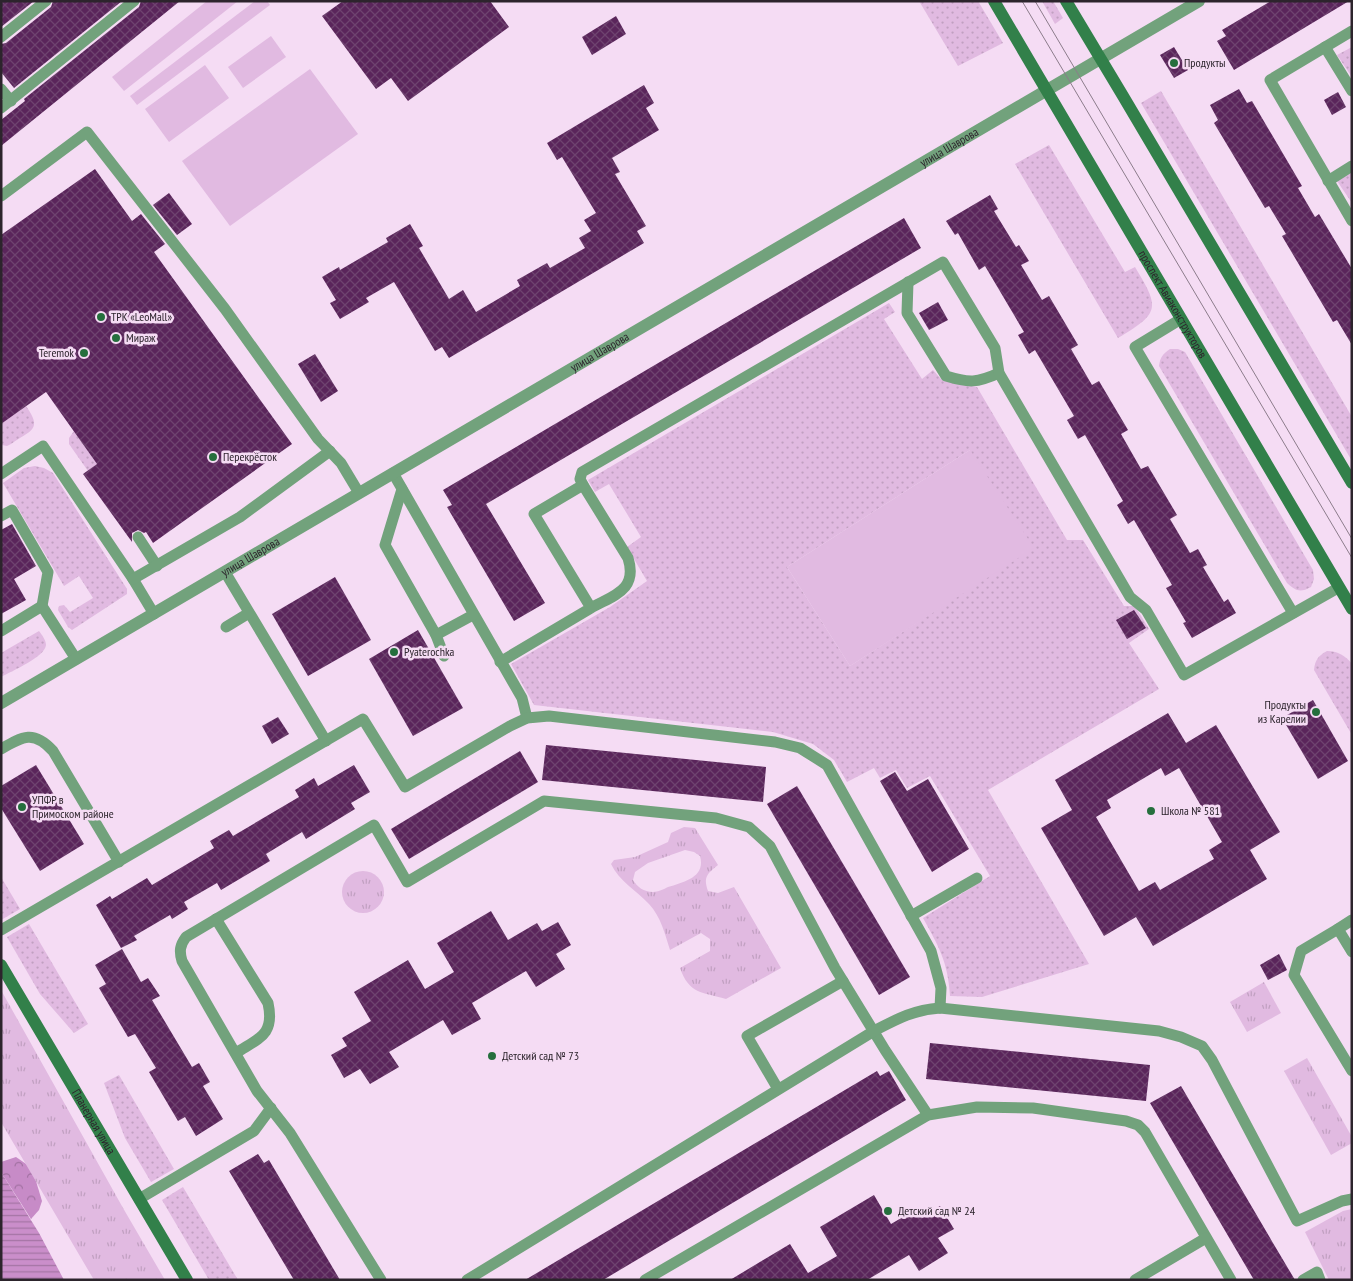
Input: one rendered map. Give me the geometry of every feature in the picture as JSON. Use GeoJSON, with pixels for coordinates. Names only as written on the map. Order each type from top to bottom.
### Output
{"type":"FeatureCollection","features":[{"type":"Feature","properties":{"kind":"street","name":"проспект Авиаконструкторов"},"geometry":{"type":"LineString","coordinates":[[994,1],[1352,609]]}},
{"type":"Feature","properties":{"kind":"street"},"geometry":{"type":"LineString","coordinates":[[1066,1],[1352,483]]}},
{"type":"Feature","properties":{"kind":"street","name":"улица Шаврова"},"geometry":{"type":"LineString","coordinates":[[1,703],[1199,1]]}},
{"type":"Feature","properties":{"kind":"street","name":"Планерная улица"},"geometry":{"type":"LineString","coordinates":[[1,965],[187,1280]]}},
{"type":"Feature","properties":{"kind":"lane"},"geometry":{"type":"LineString","coordinates":[[1,38],[46,1]]}},
{"type":"Feature","properties":{"kind":"lane"},"geometry":{"type":"LineString","coordinates":[[1,108],[134,1]]}},
{"type":"Feature","properties":{"kind":"lane"},"geometry":{"type":"LineString","coordinates":[[1352,30],[1270,80],[1352,220]]}},
{"type":"Feature","properties":{"kind":"lane"},"geometry":{"type":"LineString","coordinates":[[1325,47],[1352,91]]}},
{"type":"Feature","properties":{"kind":"lane"},"geometry":{"type":"LineString","coordinates":[[1,89],[11,101]]}},
{"type":"Feature","properties":{"kind":"lane"},"geometry":{"type":"LineString","coordinates":[[1,196],[87,132],[225,309],[318,439],[340,463],[359,493]]}},
{"type":"Feature","properties":{"kind":"lane"},"geometry":{"type":"LineString","coordinates":[[1328,181],[1352,166]]}},
{"type":"Feature","properties":{"kind":"lane"},"geometry":{"type":"LineString","coordinates":[[500,662],[624,589],[630,580],[632,570],[628,558],[583,485],[580,479],[582,472],[943,262],[995,348],[999,372],[1130,597],[1146,610],[1184,675],[1338,588]]}},
{"type":"Feature","properties":{"kind":"lane"},"geometry":{"type":"LineString","coordinates":[[908,282],[907,313],[946,376],[964,381],[982,380],[999,372]]}},
{"type":"Feature","properties":{"kind":"lane"},"geometry":{"type":"LineString","coordinates":[[1181,319],[1135,348],[1293,613]]}},
{"type":"Feature","properties":{"kind":"lane"},"geometry":{"type":"LineString","coordinates":[[1,474],[43,446],[133,579],[154,614]]}},
{"type":"Feature","properties":{"kind":"lane"},"geometry":{"type":"LineString","coordinates":[[133,579],[240,517],[330,451]]}},
{"type":"Feature","properties":{"kind":"lane"},"geometry":{"type":"LineString","coordinates":[[393,473],[522,698],[527,718]]}},
{"type":"Feature","properties":{"kind":"lane"},"geometry":{"type":"LineString","coordinates":[[583,485],[534,514],[592,608]]}},
{"type":"Feature","properties":{"kind":"lane"},"geometry":{"type":"LineString","coordinates":[[402,489],[384,545],[436,635],[444,656]]}},
{"type":"Feature","properties":{"kind":"lane"},"geometry":{"type":"LineString","coordinates":[[1,516],[12,510],[48,572],[42,606],[76,659]]}},
{"type":"Feature","properties":{"kind":"lane"},"geometry":{"type":"LineString","coordinates":[[138,537],[157,566]]}},
{"type":"Feature","properties":{"kind":"lane"},"geometry":{"type":"LineString","coordinates":[[226,572],[326,741]]}},
{"type":"Feature","properties":{"kind":"lane"},"geometry":{"type":"LineString","coordinates":[[2,628],[42,606]]}},
{"type":"Feature","properties":{"kind":"lane"},"geometry":{"type":"LineString","coordinates":[[226,627],[249,613]]}},
{"type":"Feature","properties":{"kind":"lane"},"geometry":{"type":"LineString","coordinates":[[436,635],[473,615]]}},
{"type":"Feature","properties":{"kind":"lane"},"geometry":{"type":"LineString","coordinates":[[1,930],[363,719],[405,787],[510,726],[527,718],[549,716],[775,742],[800,748],[827,766],[931,951],[941,988],[940,1008]]}},
{"type":"Feature","properties":{"kind":"lane"},"geometry":{"type":"LineString","coordinates":[[1,749],[20,738],[32,736],[45,741],[53,750],[119,862]]}},
{"type":"Feature","properties":{"kind":"lane"},"geometry":{"type":"LineString","coordinates":[[381,1280],[290,1133],[257,1091],[182,961],[180,953],[181,944],[186,937],[374,825],[407,882],[544,801],[706,817],[749,827],[770,846],[843,981],[928,1114]]}},
{"type":"Feature","properties":{"kind":"lane"},"geometry":{"type":"LineString","coordinates":[[911,916],[977,878]]}},
{"type":"Feature","properties":{"kind":"lane"},"geometry":{"type":"LineString","coordinates":[[216,919],[268,1003],[271,1015],[269,1028],[262,1036],[236,1053]]}},
{"type":"Feature","properties":{"kind":"lane"},"geometry":{"type":"LineString","coordinates":[[1352,920],[1301,951],[1294,975],[1352,1071]]}},
{"type":"Feature","properties":{"kind":"lane"},"geometry":{"type":"LineString","coordinates":[[1338,929],[1352,952]]}},
{"type":"Feature","properties":{"kind":"lane"},"geometry":{"type":"LineString","coordinates":[[778,1090],[747,1036],[843,981]]}},
{"type":"Feature","properties":{"kind":"lane"},"geometry":{"type":"LineString","coordinates":[[467,1280],[874,1031],[907,1014],[923,1009],[940,1008],[1159,1031],[1181,1037],[1202,1046],[1212,1060],[1297,1220],[1342,1201],[1352,1199]]}},
{"type":"Feature","properties":{"kind":"lane"},"geometry":{"type":"LineString","coordinates":[[645,1280],[928,1114],[977,1107],[1034,1108],[1126,1121],[1138,1125],[1146,1132],[1231,1280]]}},
{"type":"Feature","properties":{"kind":"lane"},"geometry":{"type":"LineString","coordinates":[[139,1199],[254,1131],[271,1108]]}},
{"type":"Feature","properties":{"kind":"lane"},"geometry":{"type":"LineString","coordinates":[[1135,1280],[1206,1238]]}},
{"type":"Feature","properties":{"kind":"lane"},"geometry":{"type":"LineString","coordinates":[[1303,1280],[1317,1272],[1320,1280]]}},
{"type":"Feature","properties":{"kind":"green space"},"geometry":{"type":"Polygon","coordinates":[[[207,1],[238,1],[124,91],[112,77],[207,1]]]}},
{"type":"Feature","properties":{"kind":"green space"},"geometry":{"type":"Polygon","coordinates":[[[255,1],[267,1],[270,5],[137,105],[130,96],[255,1]]]}},
{"type":"Feature","properties":{"kind":"green space"},"geometry":{"type":"Polygon","coordinates":[[[919,1],[978,1],[1003,43],[958,66],[919,1]]]}},
{"type":"Feature","properties":{"kind":"green space"},"geometry":{"type":"Polygon","coordinates":[[[1042,1],[1053,1],[1063,18],[1055,24],[1042,1]]]}},
{"type":"Feature","properties":{"kind":"green space"},"geometry":{"type":"Polygon","coordinates":[[[271,36],[286,57],[243,88],[228,67],[271,36]]]}},
{"type":"Feature","properties":{"kind":"green space"},"geometry":{"type":"Polygon","coordinates":[[[1352,47],[1352,77],[1337,55],[1352,47]]]}},
{"type":"Feature","properties":{"kind":"green space"},"geometry":{"type":"Polygon","coordinates":[[[205,65],[229,98],[169,142],[145,109],[205,65]]]}},
{"type":"Feature","properties":{"kind":"green space"},"geometry":{"type":"Polygon","coordinates":[[[310,69],[358,134],[230,226],[182,161],[310,69]]]}},
{"type":"Feature","properties":{"kind":"green space"},"geometry":{"type":"Polygon","coordinates":[[[1161,91],[1352,417],[1352,461],[1141,103],[1161,91]]]}},
{"type":"Feature","properties":{"kind":"green space"},"geometry":{"type":"Polygon","coordinates":[[[1049,145],[1125,272],[1135,267],[1149,292],[1152,308],[1148,315],[1142,322],[1118,338],[1015,164],[1049,145]]]}},
{"type":"Feature","properties":{"kind":"green space"},"geometry":{"type":"Polygon","coordinates":[[[1352,171],[1352,203],[1337,181],[1352,171]]]}},
{"type":"Feature","properties":{"kind":"green space"},"geometry":{"type":"Polygon","coordinates":[[[889,303],[895,312],[884,319],[922,379],[933,370],[941,379],[977,387],[1067,540],[1083,540],[1124,606],[1135,606],[1149,629],[1129,643],[1159,689],[988,790],[1089,964],[982,997],[950,996],[942,955],[923,918],[990,876],[930,776],[907,788],[896,770],[880,778],[874,768],[847,782],[834,760],[813,744],[773,732],[534,705],[511,664],[610,607],[647,581],[627,547],[641,537],[609,484],[595,492],[588,480],[889,303]],[[970,450],[787,567],[850,666],[950,601],[970,450]]]}},
{"type":"Feature","properties":{"kind":"green space"},"geometry":{"type":"Polygon","coordinates":[[[1170,349],[1178,349],[1185,352],[1313,570],[1314,579],[1311,587],[1298,590],[1287,583],[1159,366],[1162,356],[1170,349]]]}},
{"type":"Feature","properties":{"kind":"green space"},"geometry":{"type":"Polygon","coordinates":[[[26,406],[34,420],[32,429],[11,444],[7,446],[2,445],[1,424],[26,406]]]}},
{"type":"Feature","properties":{"kind":"green space"},"geometry":{"type":"Polygon","coordinates":[[[74,431],[97,464],[88,471],[69,444],[69,438],[74,431]]]}},
{"type":"Feature","properties":{"kind":"green space"},"geometry":{"type":"Polygon","coordinates":[[[970,450],[1034,548],[850,666],[787,567],[970,450]]]}},
{"type":"Feature","properties":{"kind":"green space"},"geometry":{"type":"Polygon","coordinates":[[[35,466],[53,473],[127,589],[127,594],[72,630],[68,627],[58,610],[59,606],[64,605],[70,612],[93,598],[79,576],[64,586],[3,483],[24,468],[35,466]]]}},
{"type":"Feature","properties":{"kind":"green space"},"geometry":{"type":"Polygon","coordinates":[[[39,631],[45,641],[44,650],[34,659],[1,677],[1,653],[39,631]]]}},
{"type":"Feature","properties":{"kind":"green space"},"geometry":{"type":"Polygon","coordinates":[[[1327,651],[1341,654],[1352,664],[1352,735],[1314,670],[1318,659],[1327,651]]]}},
{"type":"Feature","properties":{"kind":"green space"},"geometry":{"type":"Polygon","coordinates":[[[684,827],[695,828],[718,865],[707,876],[708,891],[718,893],[734,887],[781,968],[726,999],[697,991],[688,983],[680,968],[710,951],[710,939],[701,933],[670,950],[657,914],[623,880],[611,864],[614,860],[635,857],[668,842],[671,833],[684,827]],[[685,850],[648,863],[635,872],[633,880],[641,889],[653,892],[687,881],[697,874],[700,869],[700,856],[685,850]]]}},
{"type":"Feature","properties":{"kind":"green space"},"geometry":{"type":"Polygon","coordinates":[[[359,871],[367,871],[378,877],[384,892],[378,907],[367,913],[359,913],[348,907],[342,896],[342,888],[348,877],[359,871]]]}},
{"type":"Feature","properties":{"kind":"green space"},"geometry":{"type":"Polygon","coordinates":[[[1,877],[20,909],[1,920],[1,877]]]}},
{"type":"Feature","properties":{"kind":"green space"},"geometry":{"type":"Polygon","coordinates":[[[29,924],[88,1024],[74,1033],[40,994],[7,937],[29,924]]]}},
{"type":"Feature","properties":{"kind":"green space"},"geometry":{"type":"Polygon","coordinates":[[[1264,982],[1281,1013],[1247,1032],[1230,1002],[1264,982]]]}},
{"type":"Feature","properties":{"kind":"green space"},"geometry":{"type":"Polygon","coordinates":[[[1,990],[165,1280],[94,1280],[1,1122],[1,990]]]}},
{"type":"Feature","properties":{"kind":"green space"},"geometry":{"type":"Polygon","coordinates":[[[1307,1058],[1352,1137],[1352,1143],[1331,1155],[1284,1071],[1307,1058]]]}},
{"type":"Feature","properties":{"kind":"green space"},"geometry":{"type":"Polygon","coordinates":[[[119,1075],[174,1169],[151,1182],[125,1138],[104,1083],[119,1075]]]}},
{"type":"Feature","properties":{"kind":"green space"},"geometry":{"type":"Polygon","coordinates":[[[16,1157],[32,1168],[42,1201],[39,1210],[31,1219],[1,1172],[1,1162],[16,1157]]]}},
{"type":"Feature","properties":{"kind":"green space"},"geometry":{"type":"Polygon","coordinates":[[[183,1187],[238,1280],[209,1280],[162,1200],[183,1187]]]}},
{"type":"Feature","properties":{"kind":"green space"},"geometry":{"type":"Polygon","coordinates":[[[1352,1209],[1352,1280],[1329,1280],[1305,1232],[1343,1211],[1352,1209]]]}},
{"type":"Feature","properties":{"kind":"shaded area"},"geometry":{"type":"Polygon","coordinates":[[[1,1172],[39,1233],[64,1280],[1,1280],[1,1172]]]}},
{"type":"Feature","properties":{"kind":"building"},"geometry":{"type":"Polygon","coordinates":[[[1,1],[34,1],[1,27],[1,1]]]}},
{"type":"Feature","properties":{"kind":"building"},"geometry":{"type":"Polygon","coordinates":[[[53,1],[122,1],[14,88],[1,72],[1,44],[6,43],[51,7],[53,1]]]}},
{"type":"Feature","properties":{"kind":"building"},"geometry":{"type":"Polygon","coordinates":[[[141,1],[180,1],[1,146],[1,120],[25,101],[24,99],[139,7],[141,1]]]}},
{"type":"Feature","properties":{"kind":"building"},"geometry":{"type":"Polygon","coordinates":[[[343,1],[490,1],[509,27],[408,101],[391,78],[376,89],[322,16],[343,1]]]}},
{"type":"Feature","properties":{"kind":"building"},"geometry":{"type":"Polygon","coordinates":[[[1271,1],[1349,1],[1234,70],[1217,41],[1226,36],[1222,30],[1271,1]]]}},
{"type":"Feature","properties":{"kind":"building"},"geometry":{"type":"Polygon","coordinates":[[[616,16],[626,34],[592,55],[582,37],[616,16]]]}},
{"type":"Feature","properties":{"kind":"building","name":"Продукты"},"geometry":{"type":"Polygon","coordinates":[[[1174,47],[1188,70],[1174,78],[1160,55],[1174,47]]]}},
{"type":"Feature","properties":{"kind":"building"},"geometry":{"type":"Polygon","coordinates":[[[644,85],[654,103],[646,108],[659,130],[612,158],[620,172],[615,174],[646,226],[637,231],[644,243],[449,358],[442,347],[435,351],[394,282],[366,298],[369,302],[340,319],[330,303],[336,300],[322,277],[339,267],[340,270],[388,242],[386,238],[410,224],[423,246],[419,248],[449,299],[463,290],[476,312],[520,286],[517,280],[547,263],[550,268],[585,248],[579,238],[591,231],[584,220],[596,213],[562,157],[557,160],[547,143],[644,85]]]}},
{"type":"Feature","properties":{"kind":"building"},"geometry":{"type":"Polygon","coordinates":[[[1239,89],[1247,103],[1252,101],[1302,186],[1298,188],[1315,217],[1319,214],[1352,269],[1352,345],[1337,320],[1333,322],[1282,236],[1286,234],[1269,206],[1265,208],[1214,123],[1218,120],[1210,105],[1239,89]]]}},
{"type":"Feature","properties":{"kind":"building"},"geometry":{"type":"Polygon","coordinates":[[[1338,92],[1346,107],[1332,115],[1324,100],[1338,92]]]}},
{"type":"Feature","properties":{"kind":"building","name":"ТРК «LeoMall»"},"geometry":{"type":"Polygon","coordinates":[[[95,169],[132,221],[141,214],[165,244],[154,252],[292,444],[153,543],[146,532],[138,530],[132,533],[132,542],[83,474],[97,464],[46,392],[1,424],[1,235],[95,169]]]}},
{"type":"Feature","properties":{"kind":"building"},"geometry":{"type":"Polygon","coordinates":[[[169,193],[192,224],[177,235],[153,205],[169,193]]]}},
{"type":"Feature","properties":{"kind":"building"},"geometry":{"type":"Polygon","coordinates":[[[990,195],[998,209],[994,211],[1016,247],[1019,245],[1029,261],[1021,265],[1042,300],[1049,296],[1078,345],[1071,349],[1092,385],[1099,381],[1128,430],[1121,434],[1141,469],[1148,466],[1177,515],[1170,519],[1190,553],[1198,549],[1207,565],[1203,567],[1224,602],[1228,599],[1236,613],[1192,638],[1183,623],[1186,622],[1166,588],[1172,585],[1134,520],[1128,524],[1117,505],[1123,501],[1085,435],[1078,439],[1067,420],[1074,416],[1035,350],[1029,354],[1018,335],[1024,332],[985,266],[979,270],[958,233],[955,235],[946,221],[990,195]]]}},
{"type":"Feature","properties":{"kind":"building"},"geometry":{"type":"Polygon","coordinates":[[[904,218],[921,248],[486,504],[545,603],[514,621],[447,507],[452,505],[443,490],[904,218]]]}},
{"type":"Feature","properties":{"kind":"building"},"geometry":{"type":"Polygon","coordinates":[[[938,302],[948,320],[929,330],[919,313],[938,302]]]}},
{"type":"Feature","properties":{"kind":"building"},"geometry":{"type":"Polygon","coordinates":[[[315,354],[338,391],[321,402],[298,364],[315,354]]]}},
{"type":"Feature","properties":{"kind":"building"},"geometry":{"type":"Polygon","coordinates":[[[12,524],[36,566],[14,579],[26,600],[1,614],[1,530],[12,524]]]}},
{"type":"Feature","properties":{"kind":"building"},"geometry":{"type":"Polygon","coordinates":[[[335,577],[371,640],[308,676],[272,614],[335,577]]]}},
{"type":"Feature","properties":{"kind":"building"},"geometry":{"type":"Polygon","coordinates":[[[1134,610],[1146,628],[1127,639],[1116,620],[1134,610]]]}},
{"type":"Feature","properties":{"kind":"building"},"geometry":{"type":"Polygon","coordinates":[[[418,630],[463,708],[413,736],[369,659],[418,630]]]}},
{"type":"Feature","properties":{"kind":"building"},"geometry":{"type":"Polygon","coordinates":[[[1313,700],[1348,761],[1318,779],[1282,718],[1313,700]]]}},
{"type":"Feature","properties":{"kind":"building"},"geometry":{"type":"Polygon","coordinates":[[[1168,713],[1186,743],[1216,725],[1280,832],[1250,850],[1267,879],[1153,946],[1136,917],[1104,936],[1041,828],[1072,810],[1055,780],[1168,713]],[[1161,768],[1107,800],[1111,808],[1096,817],[1139,891],[1155,882],[1160,890],[1214,859],[1209,850],[1222,842],[1179,768],[1165,776],[1161,768]]]}},
{"type":"Feature","properties":{"kind":"building"},"geometry":{"type":"Polygon","coordinates":[[[278,717],[289,734],[272,744],[262,726],[278,717]]]}},
{"type":"Feature","properties":{"kind":"building"},"geometry":{"type":"Polygon","coordinates":[[[546,745],[766,767],[763,802],[542,780],[546,745]]]}},
{"type":"Feature","properties":{"kind":"building"},"geometry":{"type":"Polygon","coordinates":[[[520,751],[538,782],[409,859],[391,829],[520,751]]]}},
{"type":"Feature","properties":{"kind":"building"},"geometry":{"type":"Polygon","coordinates":[[[36,765],[84,844],[40,871],[1,808],[1,786],[36,765]]]}},
{"type":"Feature","properties":{"kind":"building"},"geometry":{"type":"Polygon","coordinates":[[[354,765],[370,792],[351,803],[355,809],[306,839],[302,832],[266,854],[270,861],[221,890],[217,883],[184,902],[188,909],[172,919],[170,915],[134,936],[137,940],[121,948],[96,905],[110,896],[112,899],[147,878],[152,885],[214,848],[210,841],[229,830],[233,836],[299,797],[295,790],[314,778],[318,786],[354,765]]]}},
{"type":"Feature","properties":{"kind":"building"},"geometry":{"type":"Polygon","coordinates":[[[895,772],[907,791],[928,779],[969,849],[932,872],[880,781],[895,772]]]}},
{"type":"Feature","properties":{"kind":"building"},"geometry":{"type":"Polygon","coordinates":[[[797,786],[910,977],[879,995],[767,804],[797,786]]]}},
{"type":"Feature","properties":{"kind":"building"},"geometry":{"type":"Polygon","coordinates":[[[491,911],[508,940],[537,923],[542,931],[558,922],[571,945],[556,954],[565,969],[536,987],[526,971],[509,981],[472,1003],[481,1019],[452,1035],[443,1020],[389,1052],[399,1067],[370,1084],[360,1069],[344,1078],[331,1055],[347,1046],[342,1038],[371,1021],[354,992],[408,960],[425,989],[454,972],[437,943],[491,911]]]}},
{"type":"Feature","properties":{"kind":"building"},"geometry":{"type":"Polygon","coordinates":[[[122,949],[141,982],[148,978],[160,996],[152,1000],[192,1067],[199,1063],[210,1082],[203,1086],[223,1119],[196,1136],[185,1117],[178,1121],[149,1072],[156,1068],[135,1034],[128,1037],[99,988],[106,984],[95,965],[122,949]]]}},
{"type":"Feature","properties":{"kind":"building"},"geometry":{"type":"Polygon","coordinates":[[[1279,954],[1287,970],[1268,980],[1260,965],[1279,954]]]}},
{"type":"Feature","properties":{"kind":"building"},"geometry":{"type":"Polygon","coordinates":[[[930,1043],[1150,1065],[1146,1101],[926,1079],[930,1043]]]}},
{"type":"Feature","properties":{"kind":"building"},"geometry":{"type":"Polygon","coordinates":[[[877,1071],[880,1076],[889,1071],[906,1100],[603,1280],[525,1280],[877,1071]]]}},
{"type":"Feature","properties":{"kind":"building"},"geometry":{"type":"Polygon","coordinates":[[[1181,1086],[1295,1280],[1254,1280],[1150,1103],[1181,1086]]]}},
{"type":"Feature","properties":{"kind":"building"},"geometry":{"type":"Polygon","coordinates":[[[258,1154],[264,1163],[269,1160],[340,1280],[294,1280],[229,1171],[258,1154]]]}},
{"type":"Feature","properties":{"kind":"building"},"geometry":{"type":"Polygon","coordinates":[[[874,1195],[891,1224],[920,1207],[925,1215],[940,1206],[954,1229],[938,1238],[948,1253],[919,1271],[909,1255],[867,1280],[730,1280],[790,1244],[808,1273],[837,1256],[820,1227],[874,1195]]]}},
{"type":"Feature","properties":{"kind":"tram line"},"geometry":{"type":"LineString","coordinates":[[1022,1],[1352,558]]}},
{"type":"Feature","properties":{"kind":"tram line"},"geometry":{"type":"LineString","coordinates":[[1035,1],[1352,539]]}},
{"type":"Feature","properties":{"kind":"place","name":"Продукты"},"geometry":{"type":"Point","coordinates":[1174,63]}},
{"type":"Feature","properties":{"kind":"place","name":"ТРК «LeoMall»"},"geometry":{"type":"Point","coordinates":[101,317]}},
{"type":"Feature","properties":{"kind":"place","name":"Мираж"},"geometry":{"type":"Point","coordinates":[116,338]}},
{"type":"Feature","properties":{"kind":"place","name":"Teremok"},"geometry":{"type":"Point","coordinates":[84,353]}},
{"type":"Feature","properties":{"kind":"place","name":"Перекрёсток"},"geometry":{"type":"Point","coordinates":[213,457]}},
{"type":"Feature","properties":{"kind":"place","name":"Pyaterochka"},"geometry":{"type":"Point","coordinates":[394,652]}},
{"type":"Feature","properties":{"kind":"place","name":"Продукты из Карелии"},"geometry":{"type":"Point","coordinates":[1316,712]}},
{"type":"Feature","properties":{"kind":"place","name":"УПФР в Примоском районе"},"geometry":{"type":"Point","coordinates":[22,807]}},
{"type":"Feature","properties":{"kind":"place","name":"Школа № 581"},"geometry":{"type":"Point","coordinates":[1151,811]}},
{"type":"Feature","properties":{"kind":"place","name":"Детский сад № 73"},"geometry":{"type":"Point","coordinates":[492,1056]}},
{"type":"Feature","properties":{"kind":"place","name":"Детский сад № 24"},"geometry":{"type":"Point","coordinates":[888,1211]}}]}
